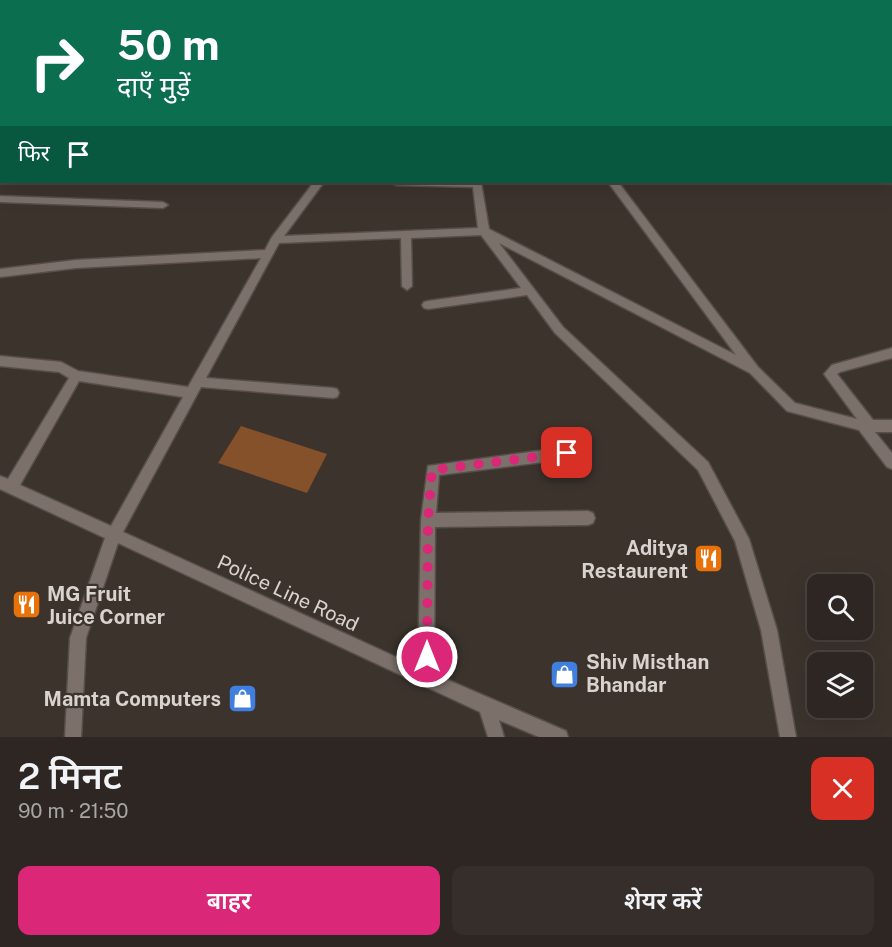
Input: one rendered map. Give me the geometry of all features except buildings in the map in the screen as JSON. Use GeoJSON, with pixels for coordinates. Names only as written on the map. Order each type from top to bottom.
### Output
{"type":"FeatureCollection","features":[{"type":"Feature","properties":{"kind":"street"},"geometry":{"type":"LineString","coordinates":[[73,737],[78,638],[113,536],[276,240],[318,183]]}},
{"type":"Feature","properties":{"kind":"street"},"geometry":{"type":"LineString","coordinates":[[478,183],[484,231],[560,330],[703,466],[742,539],[769,630],[788,737]]}},
{"type":"Feature","properties":{"kind":"street"},"geometry":{"type":"LineString","coordinates":[[614,183],[754,370],[791,407],[866,426],[892,426]]}},
{"type":"Feature","properties":{"kind":"street"},"geometry":{"type":"LineString","coordinates":[[1,200],[163,205]]}},
{"type":"Feature","properties":{"kind":"street"},"geometry":{"type":"LineString","coordinates":[[276,240],[484,231],[754,370]]}},
{"type":"Feature","properties":{"kind":"street"},"geometry":{"type":"LineString","coordinates":[[406,234],[407,286]]}},
{"type":"Feature","properties":{"kind":"street"},"geometry":{"type":"LineString","coordinates":[[0,273],[76,264],[268,254]]}},
{"type":"Feature","properties":{"kind":"street"},"geometry":{"type":"LineString","coordinates":[[428,305],[530,291]]}},
{"type":"Feature","properties":{"kind":"street"},"geometry":{"type":"LineString","coordinates":[[892,353],[836,368],[830,375],[892,463]]}},
{"type":"Feature","properties":{"kind":"street"},"geometry":{"type":"LineString","coordinates":[[0,362],[61,367],[76,376],[195,388],[333,393]]}},
{"type":"Feature","properties":{"kind":"street"},"geometry":{"type":"LineString","coordinates":[[5,485],[76,376]]}},
{"type":"Feature","properties":{"kind":"street"},"geometry":{"type":"LineString","coordinates":[[426,679],[428,520],[432,470],[567,453]]}},
{"type":"Feature","properties":{"kind":"street","name":"Police Line Road"},"geometry":{"type":"LineString","coordinates":[[5,485],[426,679],[560,737]]}},
{"type":"Feature","properties":{"kind":"street"},"geometry":{"type":"LineString","coordinates":[[428,520],[588,518]]}},
{"type":"Feature","properties":{"kind":"street"},"geometry":{"type":"LineString","coordinates":[[488,707],[496,737]]}},
{"type":"Feature","properties":{"kind":"place","name":"Aditya Restaurent"},"geometry":{"type":"Point","coordinates":[709,559]}},
{"type":"Feature","properties":{"kind":"place","name":"MG Fruit Juice Corner"},"geometry":{"type":"Point","coordinates":[26,605]}},
{"type":"Feature","properties":{"kind":"place","name":"Shiv Misthan Bhandar"},"geometry":{"type":"Point","coordinates":[565,674]}},
{"type":"Feature","properties":{"kind":"place","name":"Mamta Computers"},"geometry":{"type":"Point","coordinates":[242,699]}},
{"type":"Feature","properties":{"kind":"route"},"geometry":{"type":"LineString","coordinates":[[427,657],[428,520],[432,470],[567,453]]}}]}
